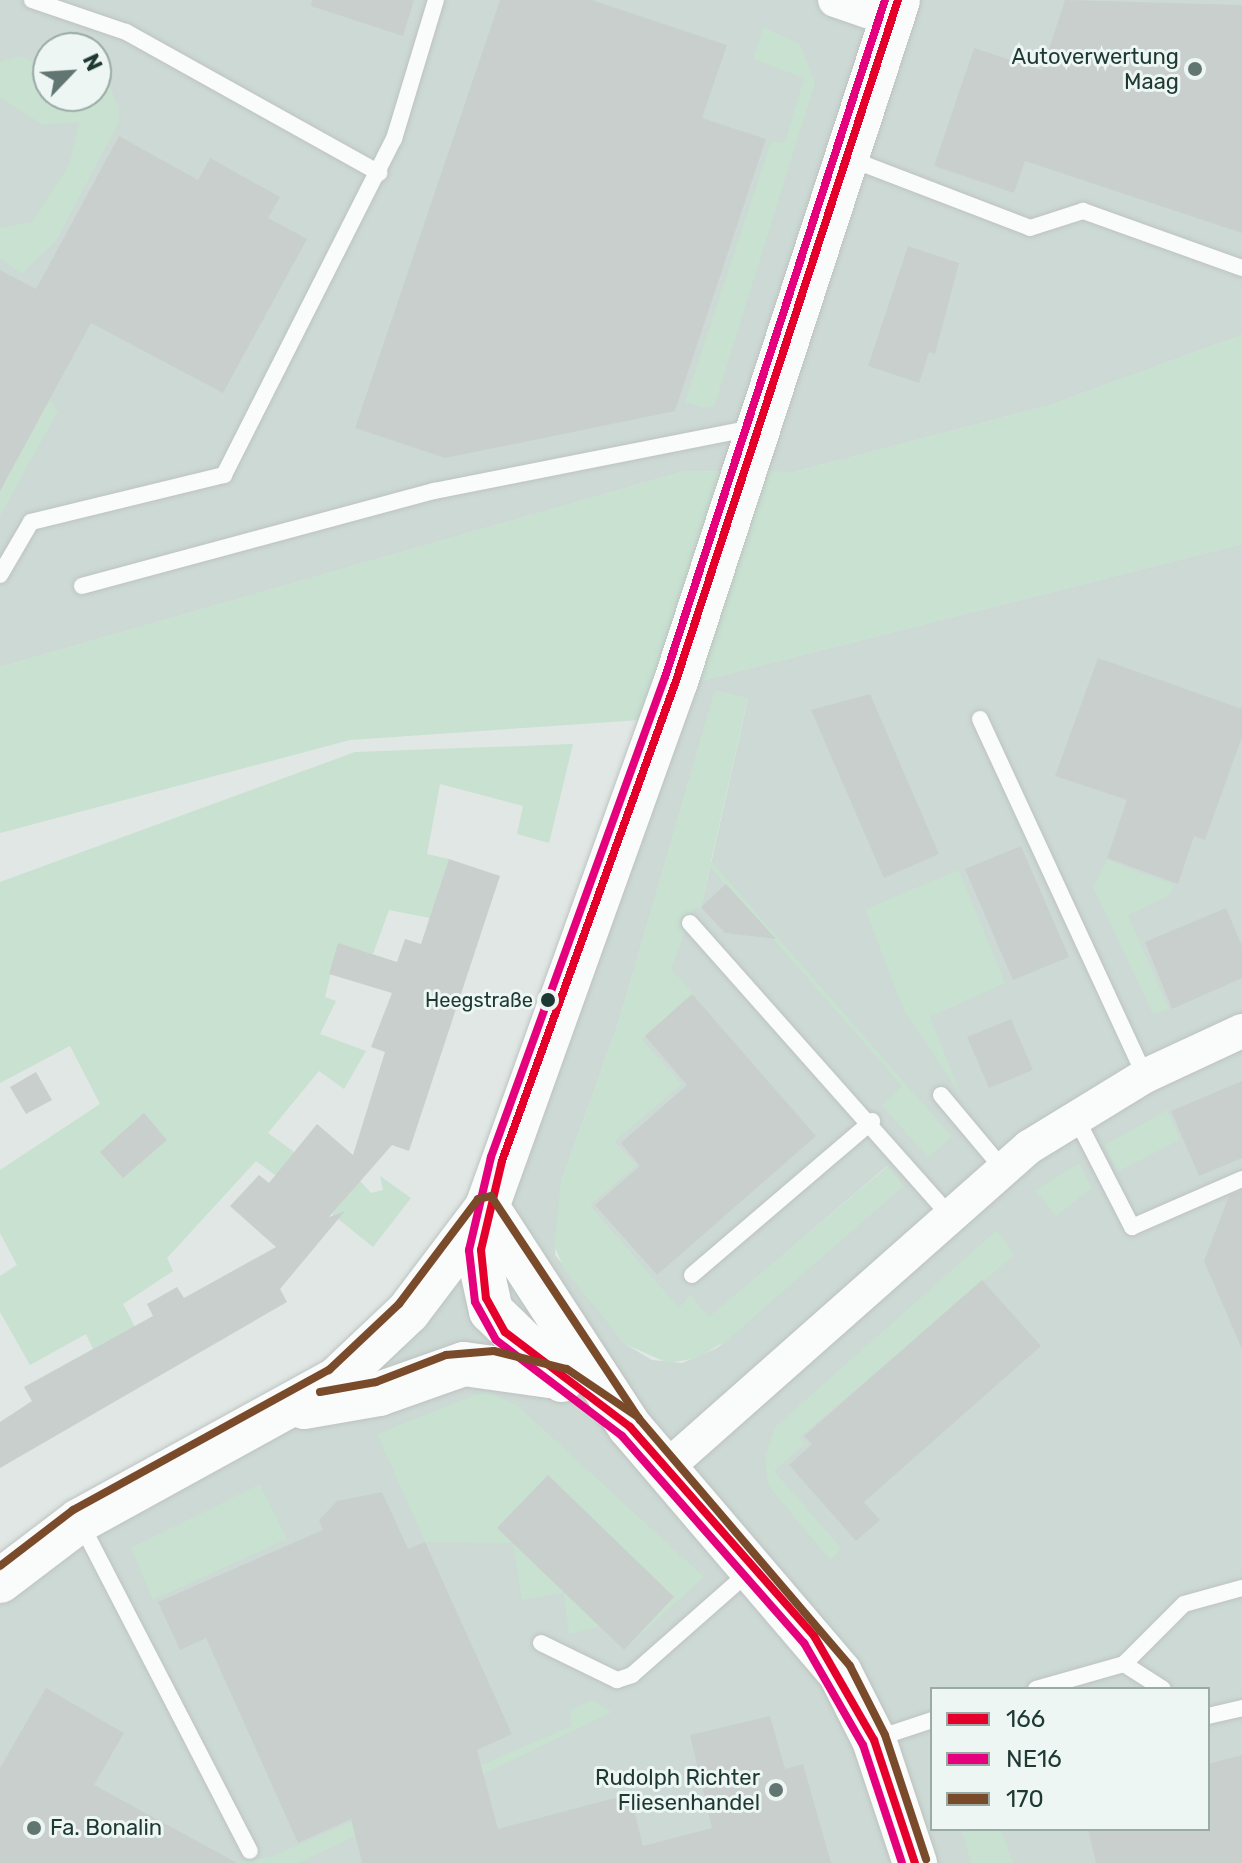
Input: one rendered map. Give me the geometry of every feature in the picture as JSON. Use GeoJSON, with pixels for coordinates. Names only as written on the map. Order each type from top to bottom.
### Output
{"type":"FeatureCollection","features":[{"type":"Feature","properties":{"kind":"street"},"geometry":{"type":"LineString","coordinates":[[630,1427],[562,1380],[491,1311],[481,1266],[487,1207],[759,427],[894,9],[835,0]]}},
{"type":"Feature","properties":{"kind":"street"},"geometry":{"type":"LineString","coordinates":[[666,1468],[1003,1169],[1075,1116],[1145,1076],[1242,1031]]}},
{"type":"Feature","properties":{"kind":"street"},"geometry":{"type":"LineString","coordinates":[[4,1568],[79,1521],[290,1409],[381,1341],[487,1207]]}},
{"type":"Feature","properties":{"kind":"street"},"geometry":{"type":"LineString","coordinates":[[487,1207],[630,1427],[754,1567],[840,1673],[874,1740],[915,1863]]}},
{"type":"Feature","properties":{"kind":"street"},"geometry":{"type":"LineString","coordinates":[[290,1409],[379,1394],[464,1364],[515,1366],[562,1380]]}},
{"type":"Feature","properties":{"kind":"lane"},"geometry":{"type":"LineString","coordinates":[[32,0],[126,32],[379,173]]}},
{"type":"Feature","properties":{"kind":"lane"},"geometry":{"type":"LineString","coordinates":[[0,575],[31,522],[224,475],[379,173],[436,0]]}},
{"type":"Feature","properties":{"kind":"lane"},"geometry":{"type":"LineString","coordinates":[[846,158],[1030,228],[1083,211],[1242,268]]}},
{"type":"Feature","properties":{"kind":"lane"},"geometry":{"type":"LineString","coordinates":[[82,586],[434,491],[759,427]]}},
{"type":"Feature","properties":{"kind":"lane"},"geometry":{"type":"LineString","coordinates":[[980,719],[1145,1076]]}},
{"type":"Feature","properties":{"kind":"lane"},"geometry":{"type":"LineString","coordinates":[[690,923],[872,1121],[950,1216]]}},
{"type":"Feature","properties":{"kind":"lane"},"geometry":{"type":"LineString","coordinates":[[941,1095],[1003,1169]]}},
{"type":"Feature","properties":{"kind":"lane"},"geometry":{"type":"LineString","coordinates":[[1075,1116],[1132,1227],[1242,1179]]}},
{"type":"Feature","properties":{"kind":"lane"},"geometry":{"type":"LineString","coordinates":[[692,1275],[872,1121]]}},
{"type":"Feature","properties":{"kind":"lane"},"geometry":{"type":"LineString","coordinates":[[79,1521],[250,1851]]}},
{"type":"Feature","properties":{"kind":"lane"},"geometry":{"type":"LineString","coordinates":[[541,1643],[603,1675],[632,1675],[754,1567]]}},
{"type":"Feature","properties":{"kind":"lane"},"geometry":{"type":"LineString","coordinates":[[1043,1687],[1124,1664],[1184,1604],[1242,1588]]}},
{"type":"Feature","properties":{"kind":"lane"},"geometry":{"type":"LineString","coordinates":[[1124,1664],[1160,1687]]}},
{"type":"Feature","properties":{"kind":"lane"},"geometry":{"type":"LineString","coordinates":[[1210,1716],[1242,1708]]}},
{"type":"Feature","properties":{"kind":"lane"},"geometry":{"type":"LineString","coordinates":[[874,1740],[930,1721]]}},
{"type":"Feature","properties":{"kind":"shaded area"},"geometry":{"type":"Polygon","coordinates":[[[0,0],[1242,0],[1242,335],[1050,405],[794,472],[685,471],[0,667],[0,0]]]}},
{"type":"Feature","properties":{"kind":"shaded area"},"geometry":{"type":"Polygon","coordinates":[[[1242,544],[1242,1863],[0,1863],[0,1581],[279,1416],[445,1266],[680,686],[1242,544]],[[715,691],[619,1021],[561,1182],[555,1255],[625,1344],[652,1360],[682,1363],[717,1348],[903,1186],[887,1166],[709,1318],[679,1309],[589,1205],[636,1165],[614,1142],[642,1040],[694,907],[701,908],[748,699],[715,691]]]}},
{"type":"Feature","properties":{"kind":"green space"},"geometry":{"type":"Polygon","coordinates":[[[763,27],[800,44],[815,83],[714,407],[703,408],[685,402],[771,142],[785,142],[804,78],[753,59],[763,27]]]}},
{"type":"Feature","properties":{"kind":"green space"},"geometry":{"type":"Polygon","coordinates":[[[20,56],[32,61],[32,112],[112,112],[112,91],[119,108],[119,122],[56,241],[22,274],[0,258],[0,228],[32,222],[69,165],[79,122],[43,125],[0,97],[0,62],[20,56]]]}},
{"type":"Feature","properties":{"kind":"green space"},"geometry":{"type":"Polygon","coordinates":[[[1242,335],[1242,544],[680,686],[654,719],[350,740],[0,833],[0,667],[685,471],[794,472],[1050,405],[1242,335]]]}},
{"type":"Feature","properties":{"kind":"green space"},"geometry":{"type":"Polygon","coordinates":[[[49,400],[58,411],[0,516],[0,491],[49,400]]]}},
{"type":"Feature","properties":{"kind":"green space"},"geometry":{"type":"Polygon","coordinates":[[[715,690],[748,698],[711,861],[952,1137],[928,1157],[891,1116],[882,1105],[902,1086],[710,867],[701,908],[694,908],[671,969],[694,994],[642,1040],[682,1084],[614,1142],[636,1165],[589,1205],[679,1308],[690,1295],[709,1317],[888,1166],[903,1186],[729,1339],[697,1358],[668,1363],[625,1344],[564,1269],[554,1244],[561,1182],[619,1021],[715,690]]]}},
{"type":"Feature","properties":{"kind":"green space"},"geometry":{"type":"Polygon","coordinates":[[[573,744],[549,843],[517,834],[523,806],[440,784],[427,854],[449,859],[430,918],[389,910],[373,954],[338,944],[325,997],[336,1001],[320,1034],[366,1051],[344,1089],[319,1071],[268,1133],[308,1162],[287,1184],[256,1161],[167,1258],[173,1271],[123,1304],[147,1350],[119,1335],[93,1349],[86,1334],[30,1365],[0,1312],[0,1276],[17,1265],[0,1233],[0,1170],[100,1104],[70,1046],[0,1083],[0,882],[355,752],[573,744]]]}},
{"type":"Feature","properties":{"kind":"green space"},"geometry":{"type":"Polygon","coordinates":[[[1107,860],[1174,885],[1169,896],[1128,915],[1169,1009],[1153,1014],[1093,887],[1107,860]]]}},
{"type":"Feature","properties":{"kind":"green space"},"geometry":{"type":"Polygon","coordinates":[[[959,870],[1005,983],[930,1017],[961,1095],[904,1011],[865,909],[959,870]]]}},
{"type":"Feature","properties":{"kind":"green space"},"geometry":{"type":"Polygon","coordinates":[[[1167,1110],[1180,1140],[1117,1172],[1105,1145],[1167,1110]]]}},
{"type":"Feature","properties":{"kind":"green space"},"geometry":{"type":"Polygon","coordinates":[[[1079,1163],[1092,1188],[1056,1216],[1035,1191],[1079,1163]]]}},
{"type":"Feature","properties":{"kind":"green space"},"geometry":{"type":"Polygon","coordinates":[[[380,1176],[411,1198],[373,1247],[332,1214],[360,1181],[371,1193],[383,1190],[380,1176]]]}},
{"type":"Feature","properties":{"kind":"green space"},"geometry":{"type":"Polygon","coordinates":[[[997,1230],[1014,1255],[800,1437],[805,1444],[774,1471],[842,1549],[830,1560],[768,1485],[765,1458],[775,1427],[997,1230]]]}},
{"type":"Feature","properties":{"kind":"green space"},"geometry":{"type":"Polygon","coordinates":[[[485,1391],[517,1405],[704,1577],[624,1650],[600,1627],[569,1634],[564,1593],[522,1600],[513,1543],[425,1542],[377,1434],[485,1391]]]}},
{"type":"Feature","properties":{"kind":"green space"},"geometry":{"type":"Polygon","coordinates":[[[260,1484],[287,1539],[153,1600],[131,1548],[260,1484]]]}},
{"type":"Feature","properties":{"kind":"green space"},"geometry":{"type":"Polygon","coordinates":[[[592,1700],[612,1712],[299,1863],[236,1863],[273,1856],[571,1726],[570,1710],[592,1700]]]}},
{"type":"Feature","properties":{"kind":"green space"},"geometry":{"type":"Polygon","coordinates":[[[962,1831],[1002,1831],[1013,1863],[971,1863],[962,1831]]]}},
{"type":"Feature","properties":{"kind":"building"},"geometry":{"type":"Polygon","coordinates":[[[312,0],[414,0],[403,36],[311,6],[312,0]]]}},
{"type":"Feature","properties":{"kind":"building"},"geometry":{"type":"Polygon","coordinates":[[[500,0],[592,0],[727,45],[702,118],[766,139],[675,411],[445,458],[355,428],[500,0]]]}},
{"type":"Feature","properties":{"kind":"building"},"geometry":{"type":"Polygon","coordinates":[[[1065,0],[1242,5],[1242,233],[1025,161],[1014,193],[934,166],[974,48],[1042,70],[1065,0]]]}},
{"type":"Feature","properties":{"kind":"building"},"geometry":{"type":"Polygon","coordinates":[[[119,136],[198,180],[210,158],[280,197],[268,218],[307,239],[223,393],[91,323],[0,491],[0,270],[36,289],[119,136]]]}},
{"type":"Feature","properties":{"kind":"building"},"geometry":{"type":"Polygon","coordinates":[[[908,246],[959,263],[935,354],[929,352],[919,383],[868,366],[908,246]]]}},
{"type":"Feature","properties":{"kind":"building"},"geometry":{"type":"Polygon","coordinates":[[[1098,658],[1242,709],[1242,737],[1205,840],[1194,836],[1178,884],[1107,858],[1127,800],[1055,776],[1098,658]]]}},
{"type":"Feature","properties":{"kind":"building"},"geometry":{"type":"Polygon","coordinates":[[[870,694],[939,854],[884,878],[811,710],[870,694]]]}},
{"type":"Feature","properties":{"kind":"building"},"geometry":{"type":"Polygon","coordinates":[[[1021,846],[1069,957],[1013,980],[965,869],[1021,846]]]}},
{"type":"Feature","properties":{"kind":"building"},"geometry":{"type":"Polygon","coordinates":[[[449,859],[500,876],[409,1151],[392,1145],[329,1217],[345,1211],[280,1289],[287,1302],[0,1468],[0,1422],[32,1401],[24,1387],[153,1316],[147,1304],[177,1287],[184,1298],[276,1247],[230,1206],[259,1175],[269,1183],[317,1124],[353,1155],[385,1052],[371,1047],[392,993],[329,974],[338,943],[397,962],[405,939],[421,944],[449,859]]]}},
{"type":"Feature","properties":{"kind":"building"},"geometry":{"type":"Polygon","coordinates":[[[726,884],[776,939],[725,933],[701,907],[726,884]]]}},
{"type":"Feature","properties":{"kind":"building"},"geometry":{"type":"Polygon","coordinates":[[[1226,908],[1242,946],[1242,978],[1172,1009],[1145,942],[1226,908]]]}},
{"type":"Feature","properties":{"kind":"building"},"geometry":{"type":"Polygon","coordinates":[[[692,994],[816,1136],[657,1275],[595,1205],[640,1166],[621,1143],[687,1085],[645,1036],[692,994]]]}},
{"type":"Feature","properties":{"kind":"building"},"geometry":{"type":"Polygon","coordinates":[[[1011,1019],[1033,1070],[989,1088],[967,1037],[1011,1019]]]}},
{"type":"Feature","properties":{"kind":"building"},"geometry":{"type":"Polygon","coordinates":[[[36,1072],[52,1100],[26,1114],[10,1087],[36,1072]]]}},
{"type":"Feature","properties":{"kind":"building"},"geometry":{"type":"Polygon","coordinates":[[[1242,1081],[1242,1158],[1199,1176],[1171,1111],[1242,1081]]]}},
{"type":"Feature","properties":{"kind":"building"},"geometry":{"type":"Polygon","coordinates":[[[144,1113],[167,1140],[123,1178],[100,1152],[144,1113]]]}},
{"type":"Feature","properties":{"kind":"building"},"geometry":{"type":"Polygon","coordinates":[[[1242,1191],[1242,1349],[1204,1261],[1229,1196],[1242,1191]]]}},
{"type":"Feature","properties":{"kind":"building"},"geometry":{"type":"Polygon","coordinates":[[[982,1280],[1041,1346],[864,1502],[880,1520],[856,1541],[789,1465],[812,1444],[804,1436],[982,1280]]]}},
{"type":"Feature","properties":{"kind":"building"},"geometry":{"type":"Polygon","coordinates":[[[548,1475],[674,1597],[624,1650],[497,1528],[548,1475]]]}},
{"type":"Feature","properties":{"kind":"building"},"geometry":{"type":"Polygon","coordinates":[[[382,1492],[408,1549],[425,1542],[512,1734],[477,1750],[498,1829],[630,1794],[643,1846],[712,1828],[690,1735],[770,1716],[785,1769],[803,1764],[831,1863],[362,1863],[351,1819],[298,1843],[206,1638],[180,1650],[158,1602],[323,1530],[319,1520],[337,1501],[382,1492]]]}},
{"type":"Feature","properties":{"kind":"building"},"geometry":{"type":"Polygon","coordinates":[[[46,1688],[124,1733],[94,1785],[237,1863],[0,1863],[0,1768],[46,1688]]]}},
{"type":"Feature","properties":{"kind":"building"},"geometry":{"type":"Polygon","coordinates":[[[1242,1755],[1242,1863],[1096,1863],[1088,1831],[1210,1831],[1210,1763],[1242,1755]]]}},
{"type":"Feature","properties":{"kind":"transit line","name":"NE16"},"geometry":{"type":"LineString","coordinates":[[885,0],[665,677],[491,1157],[469,1250],[475,1302],[496,1340],[622,1436],[804,1643],[863,1745],[902,1863]]}},
{"type":"Feature","properties":{"kind":"transit line","name":"166"},"geometry":{"type":"LineString","coordinates":[[898,0],[676,681],[502,1161],[481,1250],[486,1298],[505,1332],[630,1427],[814,1636],[874,1740],[915,1863]]}},
{"type":"Feature","properties":{"kind":"transit line","name":"170"},"geometry":{"type":"LineString","coordinates":[[0,1566],[73,1510],[329,1370],[399,1304],[478,1199],[491,1196],[640,1420],[850,1666],[885,1735],[926,1859]]}},
{"type":"Feature","properties":{"kind":"transit line","name":"170"},"geometry":{"type":"LineString","coordinates":[[320,1392],[376,1382],[446,1355],[494,1351],[567,1369],[638,1417]]}},
{"type":"Feature","properties":{"kind":"place","name":"Autoverwertung Maag"},"geometry":{"type":"Point","coordinates":[1195,69]}},
{"type":"Feature","properties":{"kind":"place","name":"Heegstraße"},"geometry":{"type":"Point","coordinates":[548,1000]}},
{"type":"Feature","properties":{"kind":"place","name":"Rudolph Richter Fliesenhandel"},"geometry":{"type":"Point","coordinates":[776,1790]}},
{"type":"Feature","properties":{"kind":"place","name":"Fa. Bonalin"},"geometry":{"type":"Point","coordinates":[34,1828]}}]}
